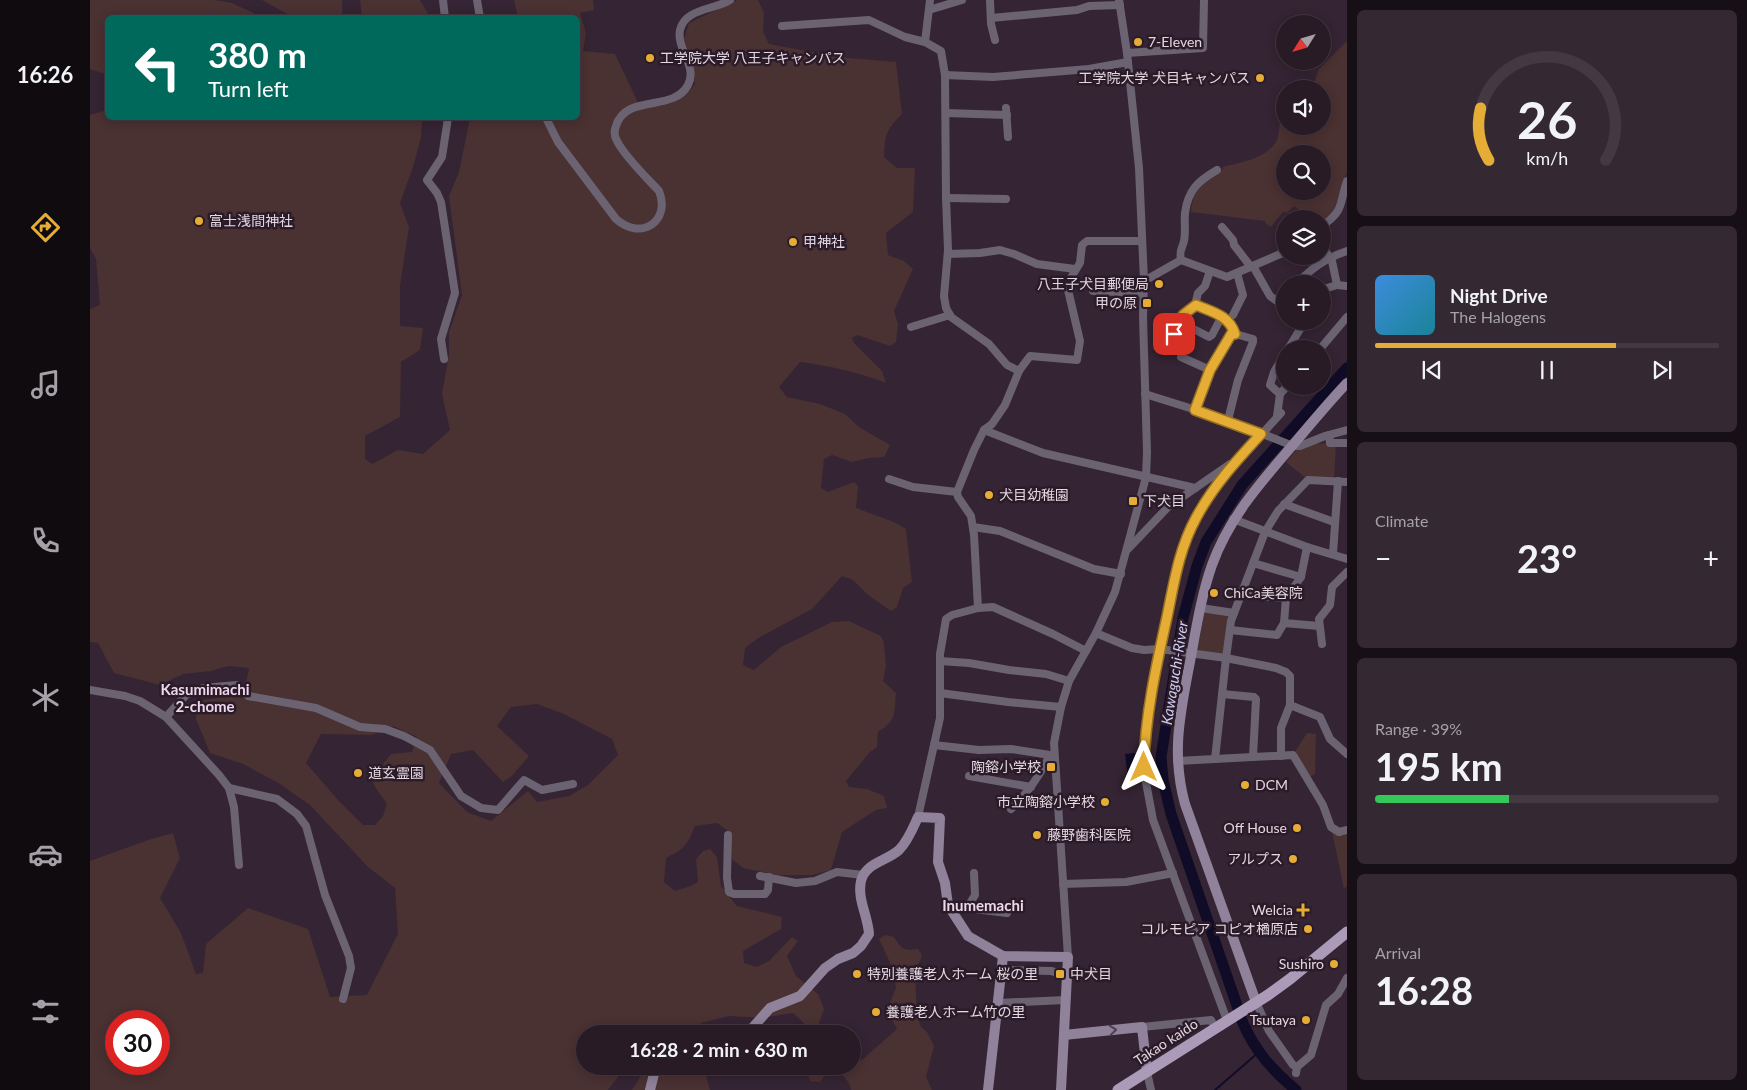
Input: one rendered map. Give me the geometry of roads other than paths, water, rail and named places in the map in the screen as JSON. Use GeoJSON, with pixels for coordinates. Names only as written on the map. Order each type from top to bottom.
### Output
{"type":"FeatureCollection","features":[{"type":"Feature","properties":{"kind":"main road"},"geometry":{"type":"LineString","coordinates":[[1347,383],[1290,445],[1252,494],[1220,544],[1212,566],[1188,654],[1178,733],[1177,761],[1180,786],[1185,804],[1253,1004],[1290,978],[1347,932]]}},
{"type":"Feature","properties":{"kind":"main road"},"geometry":{"type":"LineString","coordinates":[[755,1025],[770,1008],[800,996],[825,968],[838,959],[853,953],[864,943],[869,934],[860,896],[863,875],[901,847],[918,816],[940,818],[938,862],[945,883],[948,904],[964,932],[1003,956],[1068,957],[1062,1090]]}},
{"type":"Feature","properties":{"kind":"main road"},"geometry":{"type":"LineString","coordinates":[[988,1090],[1003,956]]}},
{"type":"Feature","properties":{"kind":"main road","name":"Takao kaido"},"geometry":{"type":"LineString","coordinates":[[1118,1090],[1215,1028],[1228,1017],[1253,1004]]}},
{"type":"Feature","properties":{"kind":"main road"},"geometry":{"type":"LineString","coordinates":[[1064,1035],[1142,1027],[1147,1072]]}},
{"type":"Feature","properties":{"kind":"main road"},"geometry":{"type":"LineString","coordinates":[[650,1090],[654,1075]]}},
{"type":"Feature","properties":{"kind":"street"},"geometry":{"type":"LineString","coordinates":[[443,0],[444,15]]}},
{"type":"Feature","properties":{"kind":"street"},"geometry":{"type":"LineString","coordinates":[[477,0],[480,15]]}},
{"type":"Feature","properties":{"kind":"street"},"geometry":{"type":"LineString","coordinates":[[547,120],[558,142],[616,218],[629,228],[637,230],[651,224],[660,214],[662,198],[659,191],[617,141],[615,129],[618,120],[629,109],[671,99],[683,91],[690,80],[690,73],[679,35],[682,24],[692,15],[720,6],[730,0]]}},
{"type":"Feature","properties":{"kind":"street"},"geometry":{"type":"LineString","coordinates":[[925,42],[930,0]]}},
{"type":"Feature","properties":{"kind":"street"},"geometry":{"type":"LineString","coordinates":[[929,10],[962,0]]}},
{"type":"Feature","properties":{"kind":"street"},"geometry":{"type":"LineString","coordinates":[[990,0],[990,24],[995,40]]}},
{"type":"Feature","properties":{"kind":"street"},"geometry":{"type":"LineString","coordinates":[[1128,53],[1203,48],[1204,0]]}},
{"type":"Feature","properties":{"kind":"street"},"geometry":{"type":"LineString","coordinates":[[991,18],[1078,10],[1089,6],[1120,2],[1128,53],[1139,168],[1144,281],[1146,477],[1128,550],[1109,607],[1069,681],[1061,707],[1052,755],[1068,957]]}},
{"type":"Feature","properties":{"kind":"street"},"geometry":{"type":"LineString","coordinates":[[782,26],[869,20],[905,37],[925,42],[941,51],[945,75],[946,113],[948,254],[944,296],[946,308],[950,315],[989,344],[1007,365],[1019,371]]}},
{"type":"Feature","properties":{"kind":"street"},"geometry":{"type":"LineString","coordinates":[[945,75],[993,77],[1089,69],[1128,62]]}},
{"type":"Feature","properties":{"kind":"street"},"geometry":{"type":"LineString","coordinates":[[946,113],[1006,111],[1008,138]]}},
{"type":"Feature","properties":{"kind":"street"},"geometry":{"type":"LineString","coordinates":[[444,358],[441,339],[455,293],[441,202],[427,180],[442,157],[448,120]]}},
{"type":"Feature","properties":{"kind":"street"},"geometry":{"type":"LineString","coordinates":[[1181,260],[1179,251],[1184,241],[1185,212],[1192,188],[1202,178],[1217,170]]}},
{"type":"Feature","properties":{"kind":"street"},"geometry":{"type":"LineString","coordinates":[[1331,219],[1339,212],[1347,182]]}},
{"type":"Feature","properties":{"kind":"street"},"geometry":{"type":"LineString","coordinates":[[946,198],[1006,199]]}},
{"type":"Feature","properties":{"kind":"street"},"geometry":{"type":"LineString","coordinates":[[1339,212],[1347,214]]}},
{"type":"Feature","properties":{"kind":"street"},"geometry":{"type":"LineString","coordinates":[[1222,227],[1252,266],[1270,296],[1276,299]]}},
{"type":"Feature","properties":{"kind":"street"},"geometry":{"type":"LineString","coordinates":[[978,608],[973,527],[971,516],[958,498],[957,492],[974,450],[984,430],[992,424],[1005,405],[1019,371],[1030,356],[1077,360],[1080,341],[1068,290],[1070,279],[1080,263],[1082,245],[1087,241],[1142,240]]}},
{"type":"Feature","properties":{"kind":"street"},"geometry":{"type":"LineString","coordinates":[[948,254],[1000,250],[1037,264],[1075,269]]}},
{"type":"Feature","properties":{"kind":"street"},"geometry":{"type":"LineString","coordinates":[[1337,285],[1331,258],[1347,251]]}},
{"type":"Feature","properties":{"kind":"street"},"geometry":{"type":"LineString","coordinates":[[1181,260],[1228,277],[1276,256]]}},
{"type":"Feature","properties":{"kind":"street"},"geometry":{"type":"LineString","coordinates":[[1144,281],[1181,260]]}},
{"type":"Feature","properties":{"kind":"street"},"geometry":{"type":"LineString","coordinates":[[1304,275],[1319,265]]}},
{"type":"Feature","properties":{"kind":"street"},"geometry":{"type":"LineString","coordinates":[[1174,334],[1183,315],[1196,305],[1198,293],[1205,286],[1210,271]]}},
{"type":"Feature","properties":{"kind":"street"},"geometry":{"type":"LineString","coordinates":[[1233,315],[1243,295],[1237,273]]}},
{"type":"Feature","properties":{"kind":"street"},"geometry":{"type":"LineString","coordinates":[[1331,287],[1337,285],[1347,286]]}},
{"type":"Feature","properties":{"kind":"street"},"geometry":{"type":"LineString","coordinates":[[1093,290],[1144,294]]}},
{"type":"Feature","properties":{"kind":"street"},"geometry":{"type":"LineString","coordinates":[[1196,305],[1228,320],[1235,334]]}},
{"type":"Feature","properties":{"kind":"street"},"geometry":{"type":"LineString","coordinates":[[911,327],[950,315]]}},
{"type":"Feature","properties":{"kind":"street"},"geometry":{"type":"LineString","coordinates":[[1180,322],[1209,337],[1222,316]]}},
{"type":"Feature","properties":{"kind":"street"},"geometry":{"type":"LineString","coordinates":[[1328,340],[1347,317]]}},
{"type":"Feature","properties":{"kind":"street"},"geometry":{"type":"LineString","coordinates":[[1195,410],[1210,370],[1232,333],[1248,337],[1253,342],[1238,380],[1228,420]]}},
{"type":"Feature","properties":{"kind":"street"},"geometry":{"type":"LineString","coordinates":[[1181,357],[1210,370]]}},
{"type":"Feature","properties":{"kind":"street"},"geometry":{"type":"LineString","coordinates":[[1276,369],[1270,385],[1276,390]]}},
{"type":"Feature","properties":{"kind":"street"},"geometry":{"type":"LineString","coordinates":[[1146,394],[1228,420],[1290,445],[1300,446],[1329,434],[1347,430]]}},
{"type":"Feature","properties":{"kind":"street"},"geometry":{"type":"LineString","coordinates":[[1228,1017],[1153,820],[1144,767],[1144,738],[1148,707],[1174,582],[1187,538],[1209,496],[1238,459],[1279,415],[1280,395]]}},
{"type":"Feature","properties":{"kind":"street"},"geometry":{"type":"LineString","coordinates":[[984,430],[1043,453],[1195,488]]}},
{"type":"Feature","properties":{"kind":"street"},"geometry":{"type":"LineString","coordinates":[[1329,434],[1330,444],[1347,443]]}},
{"type":"Feature","properties":{"kind":"street"},"geometry":{"type":"LineString","coordinates":[[1128,550],[1168,507],[1238,459]]}},
{"type":"Feature","properties":{"kind":"street"},"geometry":{"type":"LineString","coordinates":[[889,479],[912,488],[957,492]]}},
{"type":"Feature","properties":{"kind":"street"},"geometry":{"type":"LineString","coordinates":[[1215,759],[1230,630],[1241,594],[1265,532],[1284,504],[1308,480],[1347,482]]}},
{"type":"Feature","properties":{"kind":"street"},"geometry":{"type":"LineString","coordinates":[[1333,554],[1338,481]]}},
{"type":"Feature","properties":{"kind":"street"},"geometry":{"type":"LineString","coordinates":[[1284,504],[1334,522]]}},
{"type":"Feature","properties":{"kind":"street"},"geometry":{"type":"LineString","coordinates":[[1234,520],[1347,559]]}},
{"type":"Feature","properties":{"kind":"street"},"geometry":{"type":"LineString","coordinates":[[973,527],[1000,531],[1094,568],[1121,574]]}},
{"type":"Feature","properties":{"kind":"street"},"geometry":{"type":"LineString","coordinates":[[1230,630],[1277,635],[1284,623],[1286,598],[1301,577],[1307,546]]}},
{"type":"Feature","properties":{"kind":"street"},"geometry":{"type":"LineString","coordinates":[[1253,563],[1301,577]]}},
{"type":"Feature","properties":{"kind":"street"},"geometry":{"type":"LineString","coordinates":[[1322,644],[1319,619],[1330,605],[1332,587],[1347,572]]}},
{"type":"Feature","properties":{"kind":"street"},"geometry":{"type":"LineString","coordinates":[[977,594],[984,603],[1086,651]]}},
{"type":"Feature","properties":{"kind":"street"},"geometry":{"type":"LineString","coordinates":[[1241,594],[1286,598]]}},
{"type":"Feature","properties":{"kind":"street"},"geometry":{"type":"LineString","coordinates":[[918,816],[940,718],[940,660],[946,620],[952,615],[978,608],[993,607]]}},
{"type":"Feature","properties":{"kind":"street"},"geometry":{"type":"LineString","coordinates":[[1201,608],[1234,614]]}},
{"type":"Feature","properties":{"kind":"street"},"geometry":{"type":"LineString","coordinates":[[1284,623],[1319,626]]}},
{"type":"Feature","properties":{"kind":"street"},"geometry":{"type":"LineString","coordinates":[[1096,633],[1132,648],[1144,650],[1161,649],[1226,658],[1276,668],[1286,672],[1290,676],[1291,682],[1290,705],[1281,728],[1281,756]]}},
{"type":"Feature","properties":{"kind":"street"},"geometry":{"type":"LineString","coordinates":[[940,660],[1046,674],[1069,681]]}},
{"type":"Feature","properties":{"kind":"street"},"geometry":{"type":"LineString","coordinates":[[166,717],[186,695],[203,688],[236,684],[248,696],[316,708],[360,727],[385,729],[404,736],[430,750],[461,796],[481,808],[498,810],[524,780],[542,790],[573,784]]}},
{"type":"Feature","properties":{"kind":"street"},"geometry":{"type":"LineString","coordinates":[[90,690],[125,696],[166,717],[229,788],[234,807],[239,865]]}},
{"type":"Feature","properties":{"kind":"street"},"geometry":{"type":"LineString","coordinates":[[940,693],[1061,707]]}},
{"type":"Feature","properties":{"kind":"street"},"geometry":{"type":"LineString","coordinates":[[1222,694],[1254,697],[1256,699],[1252,757]]}},
{"type":"Feature","properties":{"kind":"street"},"geometry":{"type":"LineString","coordinates":[[1290,705],[1320,716],[1330,739],[1347,754]]}},
{"type":"Feature","properties":{"kind":"street"},"geometry":{"type":"LineString","coordinates":[[934,745],[979,750],[1012,749],[1052,755]]}},
{"type":"Feature","properties":{"kind":"street"},"geometry":{"type":"LineString","coordinates":[[1011,809],[1031,787],[1052,755]]}},
{"type":"Feature","properties":{"kind":"street"},"geometry":{"type":"LineString","coordinates":[[1177,761],[1294,755],[1323,805],[1331,827],[1339,832],[1347,830]]}},
{"type":"Feature","properties":{"kind":"street"},"geometry":{"type":"LineString","coordinates":[[973,779],[1031,787]]}},
{"type":"Feature","properties":{"kind":"street"},"geometry":{"type":"LineString","coordinates":[[229,788],[277,799],[297,814],[306,826],[325,895],[349,956],[350,968],[343,999]]}},
{"type":"Feature","properties":{"kind":"street"},"geometry":{"type":"LineString","coordinates":[[728,836],[726,878],[729,892],[734,894],[765,894],[768,890],[769,878]]}},
{"type":"Feature","properties":{"kind":"street"},"geometry":{"type":"LineString","coordinates":[[760,876],[796,883],[815,882],[837,872],[863,875]]}},
{"type":"Feature","properties":{"kind":"street"},"geometry":{"type":"LineString","coordinates":[[967,908],[975,895],[974,873]]}},
{"type":"Feature","properties":{"kind":"street"},"geometry":{"type":"LineString","coordinates":[[1063,884],[1126,882],[1173,873]]}},
{"type":"Feature","properties":{"kind":"street"},"geometry":{"type":"LineString","coordinates":[[952,910],[967,908],[1007,913]]}},
{"type":"Feature","properties":{"kind":"street"},"geometry":{"type":"LineString","coordinates":[[1002,970],[1051,971],[1067,975]]}},
{"type":"Feature","properties":{"kind":"street"},"geometry":{"type":"LineString","coordinates":[[1253,1004],[1269,1031],[1297,1070],[1310,1057],[1326,1005],[1338,994],[1347,978]]}},
{"type":"Feature","properties":{"kind":"street"},"geometry":{"type":"LineString","coordinates":[[1338,994],[1347,996]]}},
{"type":"Feature","properties":{"kind":"street"},"geometry":{"type":"LineString","coordinates":[[998,1003],[1066,1000]]}},
{"type":"Feature","properties":{"kind":"street"},"geometry":{"type":"LineString","coordinates":[[1142,1027],[1211,1020],[1215,1028]]}},
{"type":"Feature","properties":{"kind":"street"},"geometry":{"type":"LineString","coordinates":[[1147,1072],[1150,1090]]}},
{"type":"Feature","properties":{"kind":"waterway","name":"Kawaguchi-River"},"geometry":{"type":"LineString","coordinates":[[1296,1090],[1265,1060],[1253,1043],[1243,1023],[1171,814],[1163,780],[1161,757],[1183,618],[1197,566],[1206,542],[1242,485],[1347,368]]}},
{"type":"Feature","properties":{"kind":"waterway"},"geometry":{"type":"LineString","coordinates":[[1215,1090],[1259,1052]]}},
{"type":"Feature","properties":{"kind":"place","name":"7-Eleven"},"geometry":{"type":"Point","coordinates":[1138,42]}},
{"type":"Feature","properties":{"kind":"place","name":"工学院大学 八王子キャンパス"},"geometry":{"type":"Point","coordinates":[650,58]}},
{"type":"Feature","properties":{"kind":"place","name":"工学院大学 犬目キャンパス"},"geometry":{"type":"Point","coordinates":[1260,78]}},
{"type":"Feature","properties":{"kind":"place","name":"富士浅間神社"},"geometry":{"type":"Point","coordinates":[199,221]}},
{"type":"Feature","properties":{"kind":"place","name":"甲神社"},"geometry":{"type":"Point","coordinates":[793,242]}},
{"type":"Feature","properties":{"kind":"place","name":"八王子犬目郵便局"},"geometry":{"type":"Point","coordinates":[1159,284]}},
{"type":"Feature","properties":{"kind":"place","name":"甲の原"},"geometry":{"type":"Point","coordinates":[1147,303]}},
{"type":"Feature","properties":{"kind":"place","name":"犬目幼稚園"},"geometry":{"type":"Point","coordinates":[989,495]}},
{"type":"Feature","properties":{"kind":"place","name":"下犬目"},"geometry":{"type":"Point","coordinates":[1133,501]}},
{"type":"Feature","properties":{"kind":"place","name":"ChiCa美容院"},"geometry":{"type":"Point","coordinates":[1214,593]}},
{"type":"Feature","properties":{"kind":"place","name":"陶鎔小学校"},"geometry":{"type":"Point","coordinates":[1051,767]}},
{"type":"Feature","properties":{"kind":"place","name":"道玄霊園"},"geometry":{"type":"Point","coordinates":[358,773]}},
{"type":"Feature","properties":{"kind":"place","name":"DCM"},"geometry":{"type":"Point","coordinates":[1245,785]}},
{"type":"Feature","properties":{"kind":"place","name":"市立陶鎔小学校"},"geometry":{"type":"Point","coordinates":[1105,802]}},
{"type":"Feature","properties":{"kind":"place","name":"Off House"},"geometry":{"type":"Point","coordinates":[1297,828]}},
{"type":"Feature","properties":{"kind":"place","name":"藤野歯科医院"},"geometry":{"type":"Point","coordinates":[1037,835]}},
{"type":"Feature","properties":{"kind":"place","name":"アルプス"},"geometry":{"type":"Point","coordinates":[1293,859]}},
{"type":"Feature","properties":{"kind":"place","name":"Welcia"},"geometry":{"type":"Point","coordinates":[1303,910]}},
{"type":"Feature","properties":{"kind":"place","name":"コルモピア コピオ楢原店"},"geometry":{"type":"Point","coordinates":[1308,929]}},
{"type":"Feature","properties":{"kind":"place","name":"Sushiro"},"geometry":{"type":"Point","coordinates":[1334,964]}},
{"type":"Feature","properties":{"kind":"place","name":"特別養護老人ホーム 桜の里"},"geometry":{"type":"Point","coordinates":[857,974]}},
{"type":"Feature","properties":{"kind":"place","name":"中犬目"},"geometry":{"type":"Point","coordinates":[1060,974]}},
{"type":"Feature","properties":{"kind":"place","name":"養護老人ホーム竹の里"},"geometry":{"type":"Point","coordinates":[876,1012]}},
{"type":"Feature","properties":{"kind":"place","name":"Tsutaya"},"geometry":{"type":"Point","coordinates":[1306,1020]}},
{"type":"Feature","properties":{"kind":"district","name":"Kasumimachi 2-chome"},"geometry":{"type":"Point","coordinates":[205,698]}},
{"type":"Feature","properties":{"kind":"district","name":"Inumemachi"},"geometry":{"type":"Point","coordinates":[983,906]}}]}
